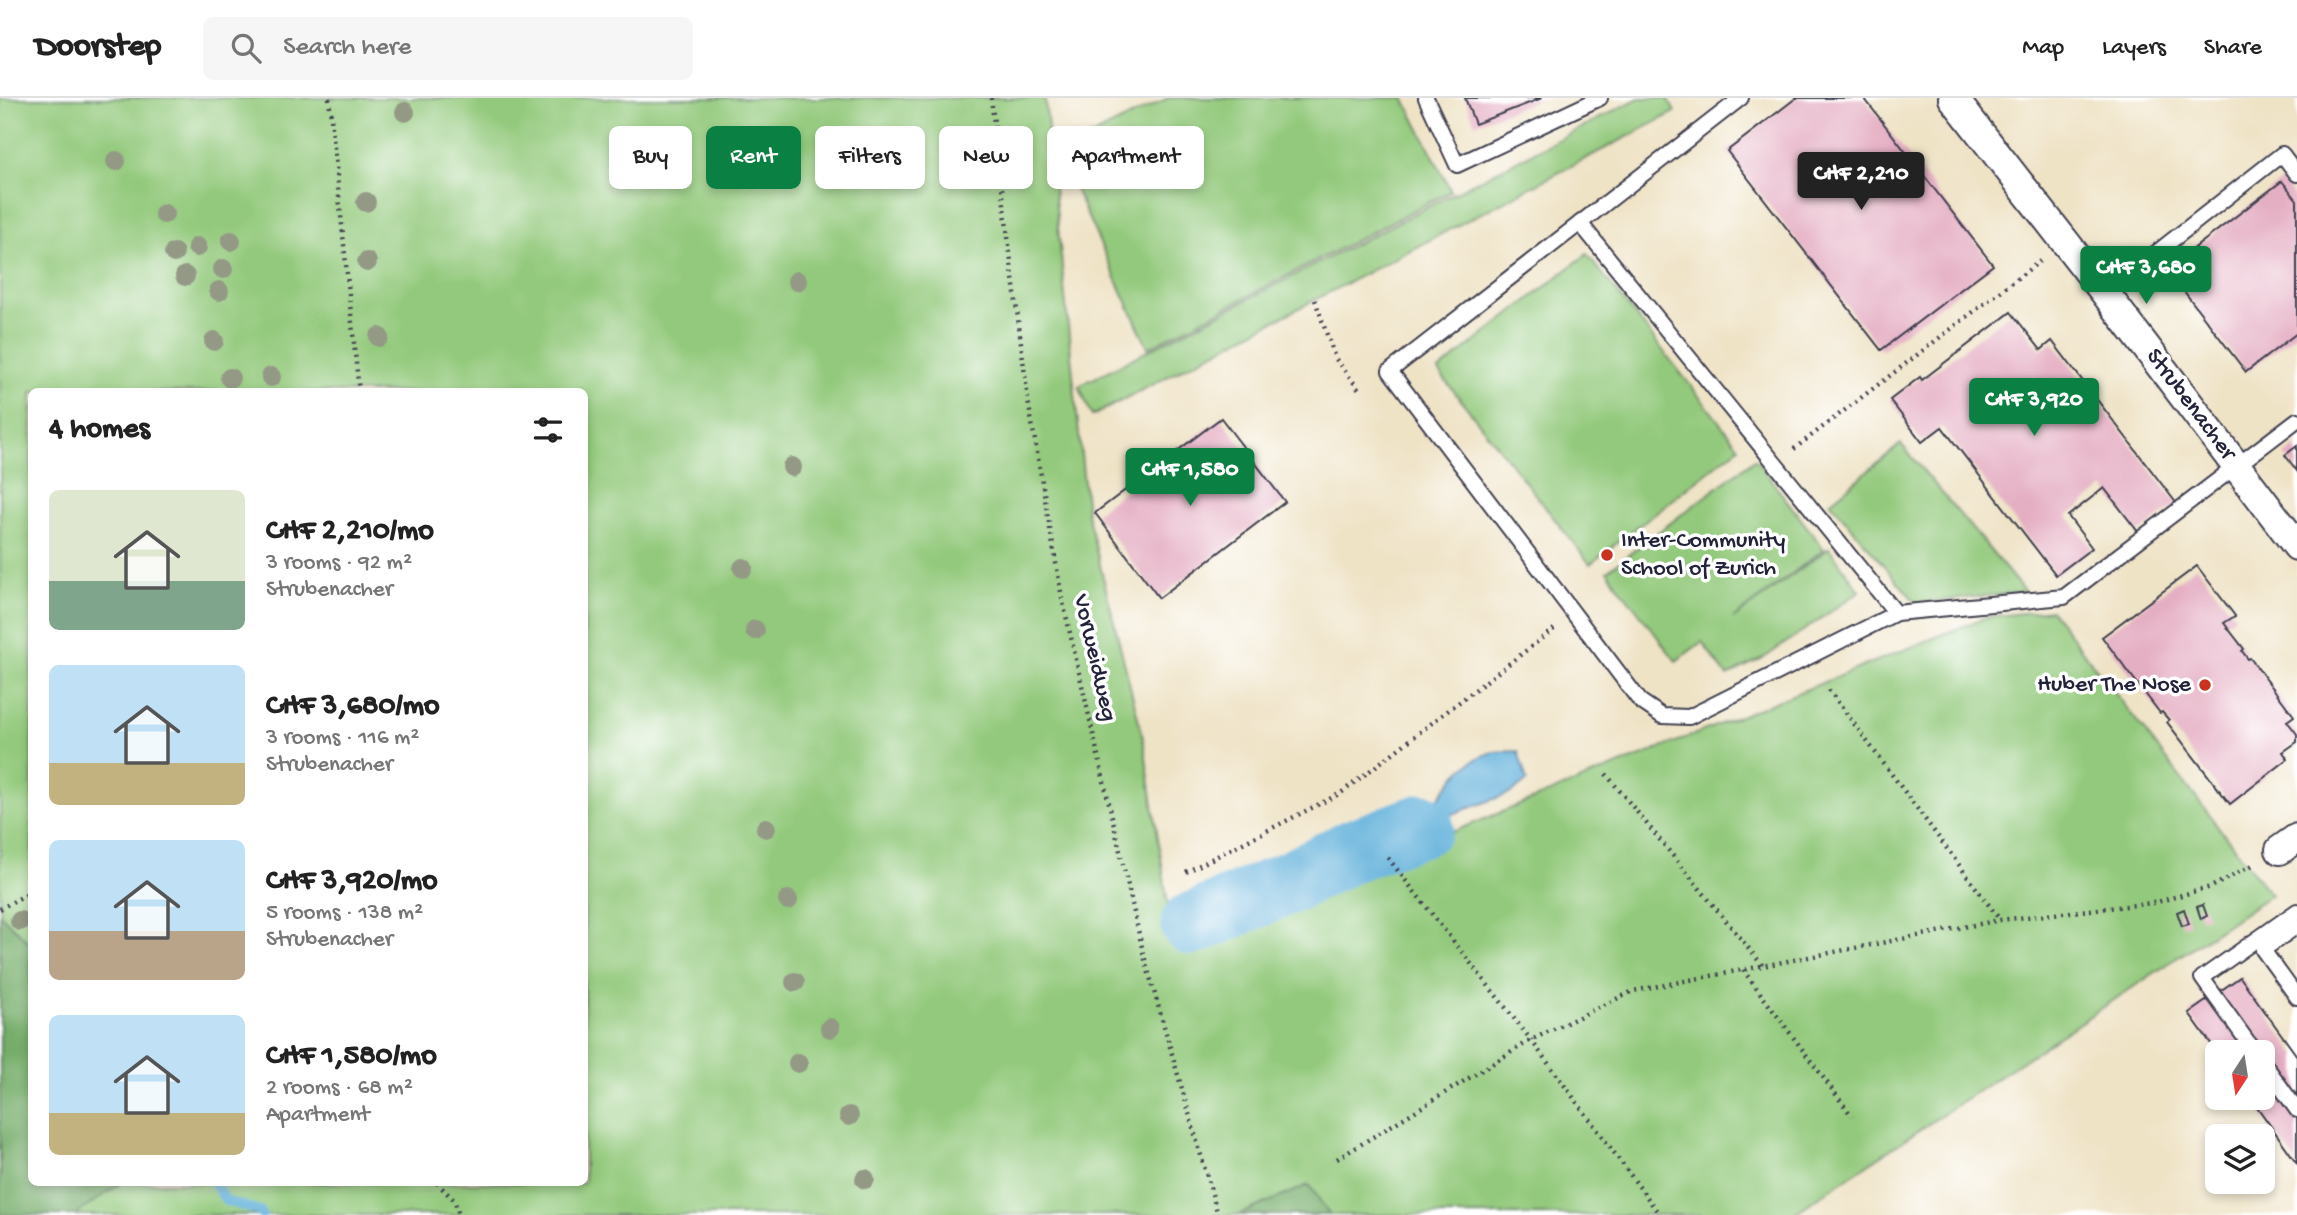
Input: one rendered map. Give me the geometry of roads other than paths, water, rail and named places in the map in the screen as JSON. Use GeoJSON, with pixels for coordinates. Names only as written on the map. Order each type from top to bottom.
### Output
{"type":"FeatureCollection","features":[{"type":"Feature","properties":{"kind":"street","name":"Strubenacher"},"geometry":{"type":"LineString","coordinates":[[1953,98],[2297,546]]}},
{"type":"Feature","properties":{"kind":"lane"},"geometry":{"type":"LineString","coordinates":[[1426,98],[1457,164],[1600,98]]}},
{"type":"Feature","properties":{"kind":"lane"},"geometry":{"type":"LineString","coordinates":[[1741,98],[1725,104],[1580,223],[1390,371],[1640,701],[1662,716],[1689,717],[1896,613],[2064,597],[2297,420]]}},
{"type":"Feature","properties":{"kind":"lane"},"geometry":{"type":"LineString","coordinates":[[2105,293],[2282,155],[2297,174]]}},
{"type":"Feature","properties":{"kind":"lane"},"geometry":{"type":"LineString","coordinates":[[1580,223],[1896,613]]}},
{"type":"Feature","properties":{"kind":"lane"},"geometry":{"type":"LineString","coordinates":[[2246,1040],[2202,978],[2297,912]]}},
{"type":"Feature","properties":{"kind":"lane"},"geometry":{"type":"LineString","coordinates":[[2297,926],[2263,950],[2297,997]]}},
{"type":"Feature","properties":{"kind":"lane"},"geometry":{"type":"LineString","coordinates":[[2275,1079],[2297,1110]]}},
{"type":"Feature","properties":{"kind":"water"},"geometry":{"type":"Polygon","coordinates":[[[1518,751],[1527,781],[1511,793],[1422,825],[1450,783],[1468,765],[1493,752],[1518,751]]]}},
{"type":"Feature","properties":{"kind":"waterway"},"geometry":{"type":"LineString","coordinates":[[1192,924],[1292,881],[1349,852],[1422,825]]}},
{"type":"Feature","properties":{"kind":"waterway"},"geometry":{"type":"LineString","coordinates":[[216,1186],[226,1201],[260,1211],[262,1215]]}},
{"type":"Feature","properties":{"kind":"place","name":"Inter-Community School of Zurich"},"geometry":{"type":"Point","coordinates":[1607,555]}},
{"type":"Feature","properties":{"kind":"place","name":"Huber The Nose"},"geometry":{"type":"Point","coordinates":[2205,685]}}]}
